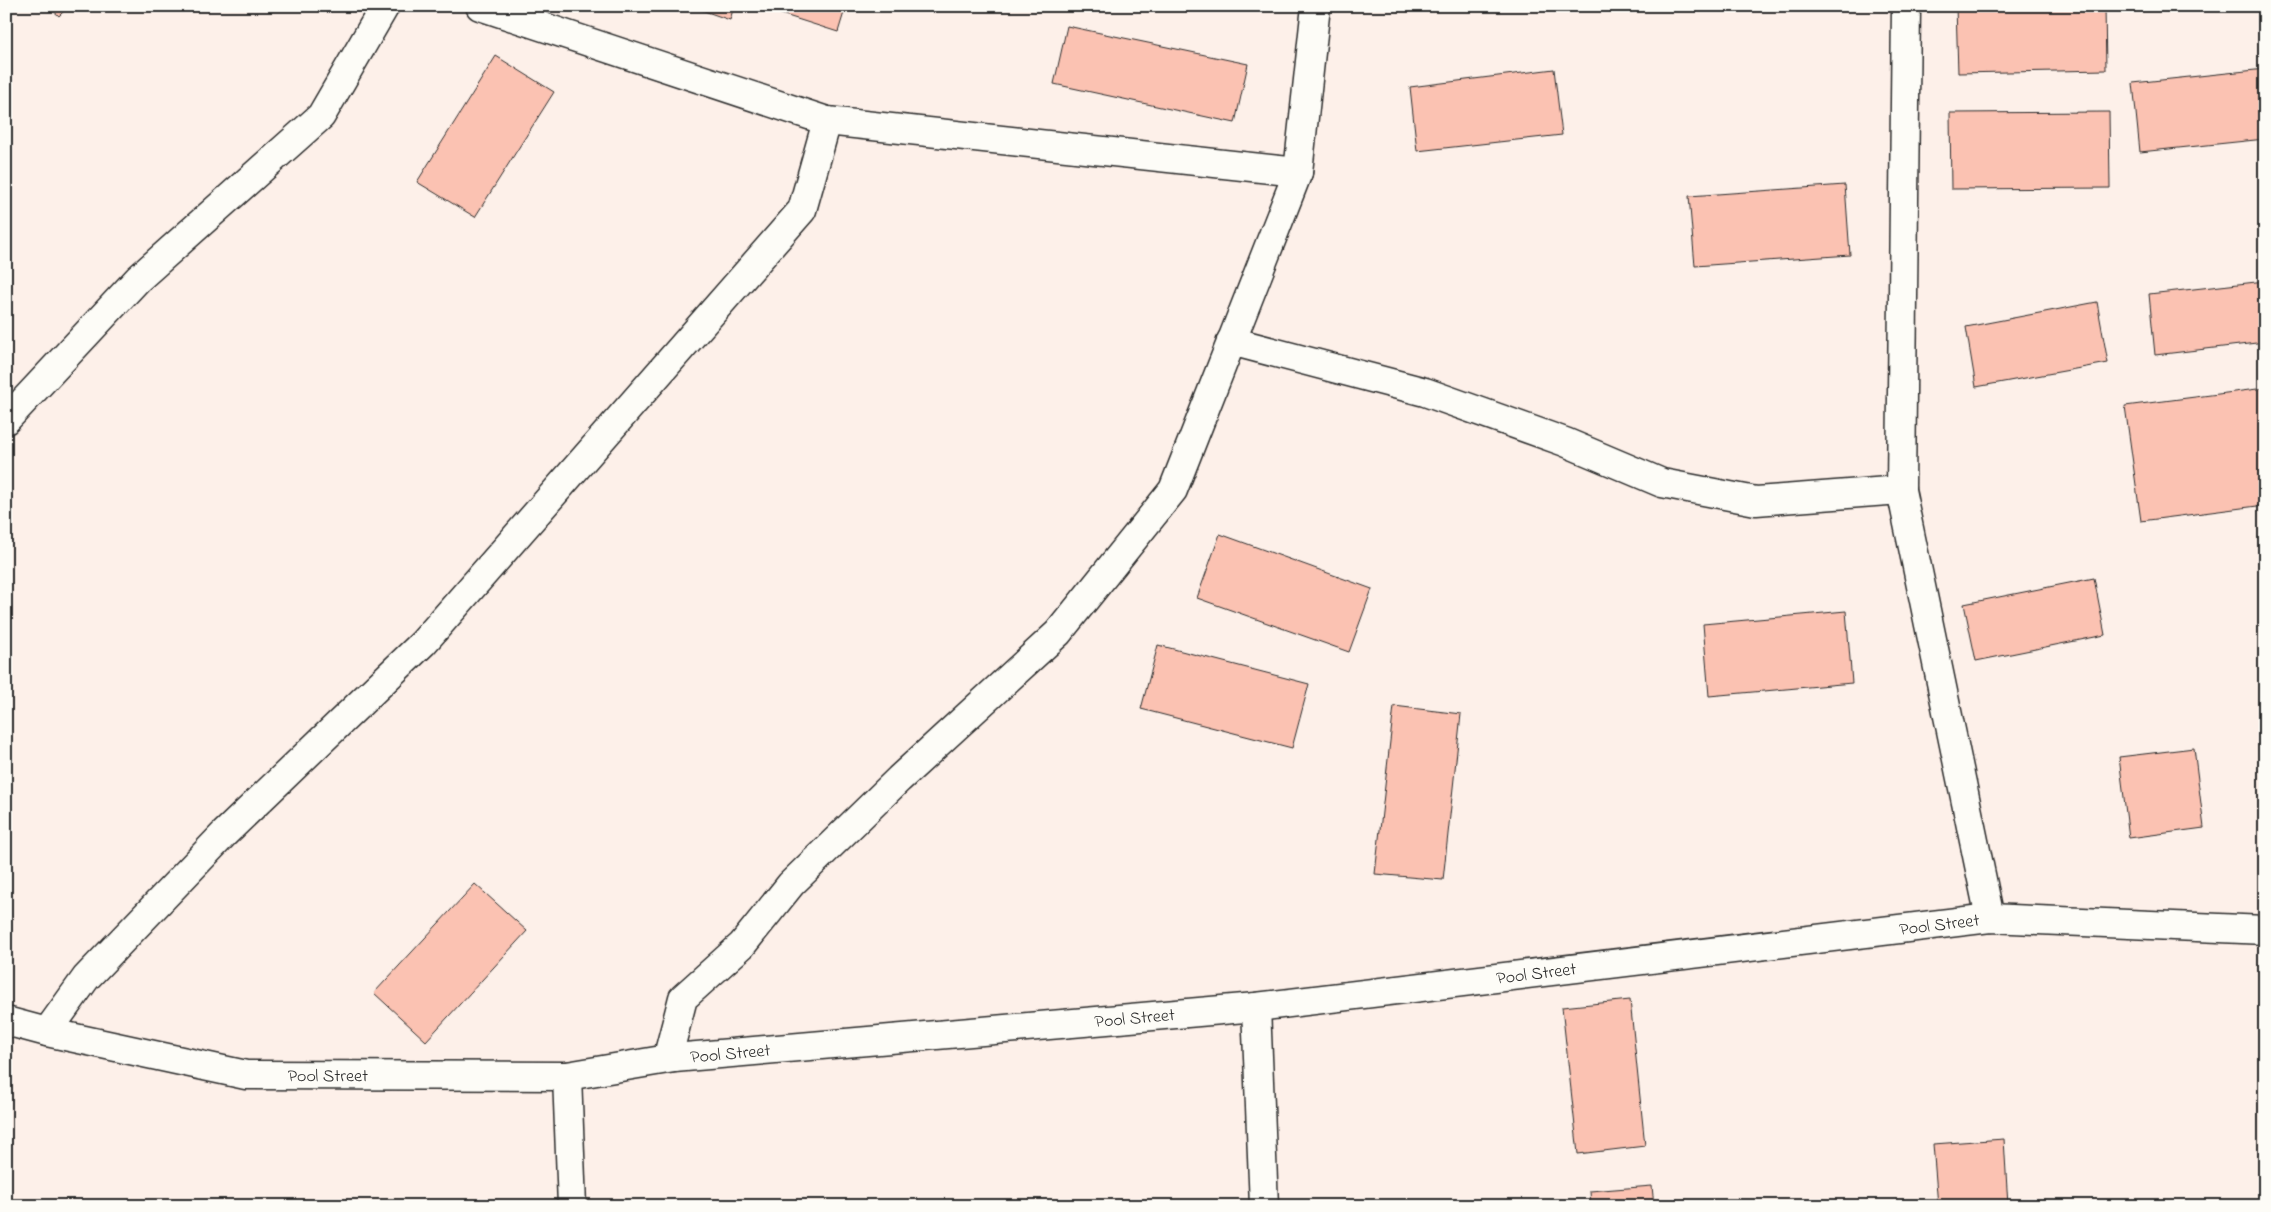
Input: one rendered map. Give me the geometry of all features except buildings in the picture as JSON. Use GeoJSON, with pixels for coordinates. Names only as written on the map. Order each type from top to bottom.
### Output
{"type":"FeatureCollection","features":[{"type":"Feature","properties":{"kind":"street"},"geometry":{"type":"LineString","coordinates":[[6,420],[138,279],[321,116],[385,6]]}},
{"type":"Feature","properties":{"kind":"street"},"geometry":{"type":"LineString","coordinates":[[480,6],[827,121],[1298,172]]}},
{"type":"Feature","properties":{"kind":"street"},"geometry":{"type":"LineString","coordinates":[[674,1058],[668,1056],[682,998],[742,945],[790,884],[1058,633],[1172,490],[1298,172],[1316,6]]}},
{"type":"Feature","properties":{"kind":"street"},"geometry":{"type":"LineString","coordinates":[[1906,6],[1901,490],[1990,918]]}},
{"type":"Feature","properties":{"kind":"street"},"geometry":{"type":"LineString","coordinates":[[47,1032],[86,978],[218,841],[423,643],[802,210],[827,121]]}},
{"type":"Feature","properties":{"kind":"street"},"geometry":{"type":"LineString","coordinates":[[1231,341],[1425,392],[1565,442],[1662,483],[1756,501],[1901,490]]}},
{"type":"Feature","properties":{"kind":"street","name":"Pool Street"},"geometry":{"type":"LineString","coordinates":[[6,1021],[47,1032],[246,1075],[567,1076],[674,1058],[1256,1007],[1990,918],[2265,930]]}},
{"type":"Feature","properties":{"kind":"street"},"geometry":{"type":"LineString","coordinates":[[1256,1007],[1264,1206]]}},
{"type":"Feature","properties":{"kind":"street"},"geometry":{"type":"LineString","coordinates":[[567,1076],[572,1206]]}}]}
